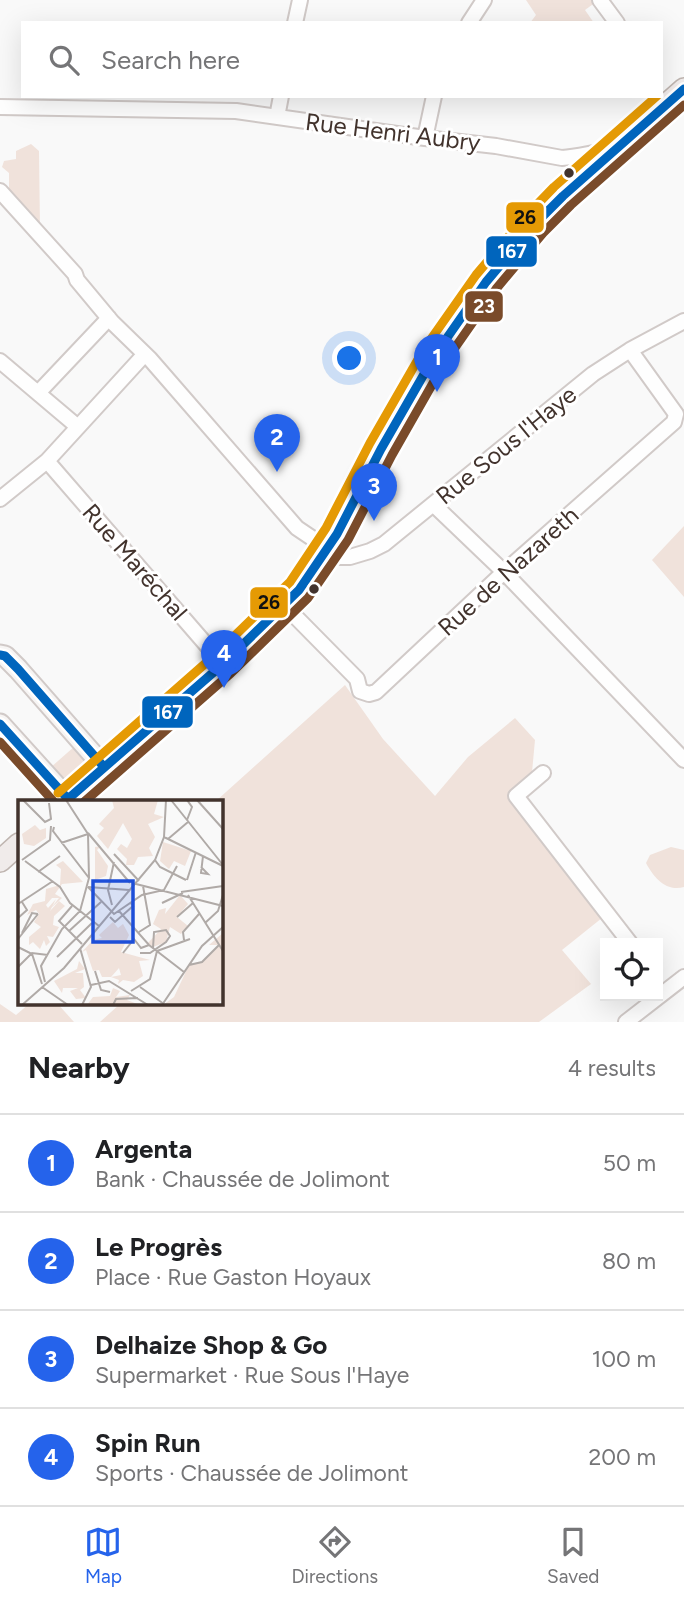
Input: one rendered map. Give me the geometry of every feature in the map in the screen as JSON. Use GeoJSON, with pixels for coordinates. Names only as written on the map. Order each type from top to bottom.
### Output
{"type":"FeatureCollection","features":[{"type":"Feature","properties":{"kind":"main road"},"geometry":{"type":"LineString","coordinates":[[67,800],[223,664],[306,582],[327,550],[435,355],[486,282],[534,225],[679,94]]}},
{"type":"Feature","properties":{"kind":"main road"},"geometry":{"type":"LineString","coordinates":[[0,861],[18,845]]}},
{"type":"Feature","properties":{"kind":"street"},"geometry":{"type":"LineString","coordinates":[[295,21],[300,0]]}},
{"type":"Feature","properties":{"kind":"street"},"geometry":{"type":"LineString","coordinates":[[470,21],[484,0]]}},
{"type":"Feature","properties":{"kind":"street"},"geometry":{"type":"LineString","coordinates":[[600,0],[616,21]]}},
{"type":"Feature","properties":{"kind":"street"},"geometry":{"type":"LineString","coordinates":[[277,117],[281,98]]}},
{"type":"Feature","properties":{"kind":"street"},"geometry":{"type":"LineString","coordinates":[[425,138],[435,98]]}},
{"type":"Feature","properties":{"kind":"street","name":"Rue Henri Aubry"},"geometry":{"type":"LineString","coordinates":[[0,107],[236,111],[496,146],[562,158],[616,149]]}},
{"type":"Feature","properties":{"kind":"street"},"geometry":{"type":"LineString","coordinates":[[0,191],[75,274],[77,281],[109,318],[150,359],[297,528],[327,550]]}},
{"type":"Feature","properties":{"kind":"street"},"geometry":{"type":"LineString","coordinates":[[38,393],[109,318]]}},
{"type":"Feature","properties":{"kind":"street","name":"Rue Sous l'Haye"},"geometry":{"type":"LineString","coordinates":[[327,550],[340,557],[350,557],[384,544],[593,374],[630,350],[684,321]]}},
{"type":"Feature","properties":{"kind":"street","name":"Rue de Nazareth"},"geometry":{"type":"LineString","coordinates":[[284,606],[357,679],[360,691],[369,694],[376,692],[504,572],[677,419],[630,350]]}},
{"type":"Feature","properties":{"kind":"street"},"geometry":{"type":"LineString","coordinates":[[0,499],[47,461],[144,355]]}},
{"type":"Feature","properties":{"kind":"street"},"geometry":{"type":"LineString","coordinates":[[0,361],[78,427]]}},
{"type":"Feature","properties":{"kind":"street","name":"Rue Maréchal"},"geometry":{"type":"LineString","coordinates":[[47,461],[223,664]]}},
{"type":"Feature","properties":{"kind":"street"},"geometry":{"type":"LineString","coordinates":[[433,504],[504,572],[684,760]]}},
{"type":"Feature","properties":{"kind":"street"},"geometry":{"type":"LineString","coordinates":[[0,655],[5,656],[18,669],[104,767]]}},
{"type":"Feature","properties":{"kind":"street"},"geometry":{"type":"LineString","coordinates":[[0,724],[67,800]]}},
{"type":"Feature","properties":{"kind":"street"},"geometry":{"type":"LineString","coordinates":[[543,773],[511,799],[626,938]]}},
{"type":"Feature","properties":{"kind":"street"},"geometry":{"type":"LineString","coordinates":[[663,985],[684,977]]}},
{"type":"Feature","properties":{"kind":"street"},"geometry":{"type":"LineString","coordinates":[[626,1022],[646,1001]]}},
{"type":"Feature","properties":{"kind":"shaded area"},"geometry":{"type":"Polygon","coordinates":[[[526,0],[596,2],[585,10],[593,21],[532,21],[536,15],[526,0]]]}},
{"type":"Feature","properties":{"kind":"shaded area"},"geometry":{"type":"Polygon","coordinates":[[[31,144],[39,151],[40,228],[9,196],[9,173],[2,167],[4,161],[16,159],[16,151],[31,144]]]}},
{"type":"Feature","properties":{"kind":"shaded area"},"geometry":{"type":"Polygon","coordinates":[[[684,526],[684,597],[652,560],[684,526]]]}},
{"type":"Feature","properties":{"kind":"shaded area"},"geometry":{"type":"Polygon","coordinates":[[[345,685],[383,739],[435,796],[468,757],[515,718],[535,740],[531,783],[516,796],[607,914],[562,950],[591,984],[539,1022],[100,1022],[120,1004],[222,1004],[222,800],[217,800],[345,685]]]}},
{"type":"Feature","properties":{"kind":"shaded area"},"geometry":{"type":"Polygon","coordinates":[[[75,746],[88,761],[63,783],[50,768],[75,746]]]}},
{"type":"Feature","properties":{"kind":"shaded area"},"geometry":{"type":"Polygon","coordinates":[[[671,847],[684,850],[684,887],[666,886],[646,863],[650,855],[671,847]]]}},
{"type":"Feature","properties":{"kind":"shaded area"},"geometry":{"type":"Polygon","coordinates":[[[0,1004],[16,1015],[29,1004],[58,1004],[74,1022],[0,1022],[0,1004]]]}},
{"type":"Feature","properties":{"kind":"transit line","name":"167"},"geometry":{"type":"LineString","coordinates":[[68,799],[223,664],[299,590],[337,534],[381,449],[435,355],[486,282],[534,225],[563,196],[684,89]]}},
{"type":"Feature","properties":{"kind":"transit line","name":"26"},"geometry":{"type":"LineString","coordinates":[[58,793],[215,655],[290,582],[326,528],[370,443],[424,349],[476,275],[554,187],[655,98]]}},
{"type":"Feature","properties":{"kind":"transit line","name":"23"},"geometry":{"type":"LineString","coordinates":[[86,800],[231,673],[308,598],[348,540],[445,362],[496,289],[543,233],[571,205],[684,105]]}},
{"type":"Feature","properties":{"kind":"transit line","name":"167"},"geometry":{"type":"LineString","coordinates":[[0,655],[5,656],[18,669],[104,767]]}},
{"type":"Feature","properties":{"kind":"transit line","name":"167"},"geometry":{"type":"LineString","coordinates":[[0,724],[68,799]]}},
{"type":"Feature","properties":{"kind":"transit line","name":"23"},"geometry":{"type":"LineString","coordinates":[[0,742],[52,800]]}},
{"type":"Feature","properties":{"kind":"place","name":"Argenta"},"geometry":{"type":"Point","coordinates":[437,392]}},
{"type":"Feature","properties":{"kind":"place","name":"Le Progrès"},"geometry":{"type":"Point","coordinates":[277,472]}},
{"type":"Feature","properties":{"kind":"place","name":"Delhaize Shop & Go"},"geometry":{"type":"Point","coordinates":[374,521]}},
{"type":"Feature","properties":{"kind":"place","name":"Spin Run"},"geometry":{"type":"Point","coordinates":[224,688]}}]}
